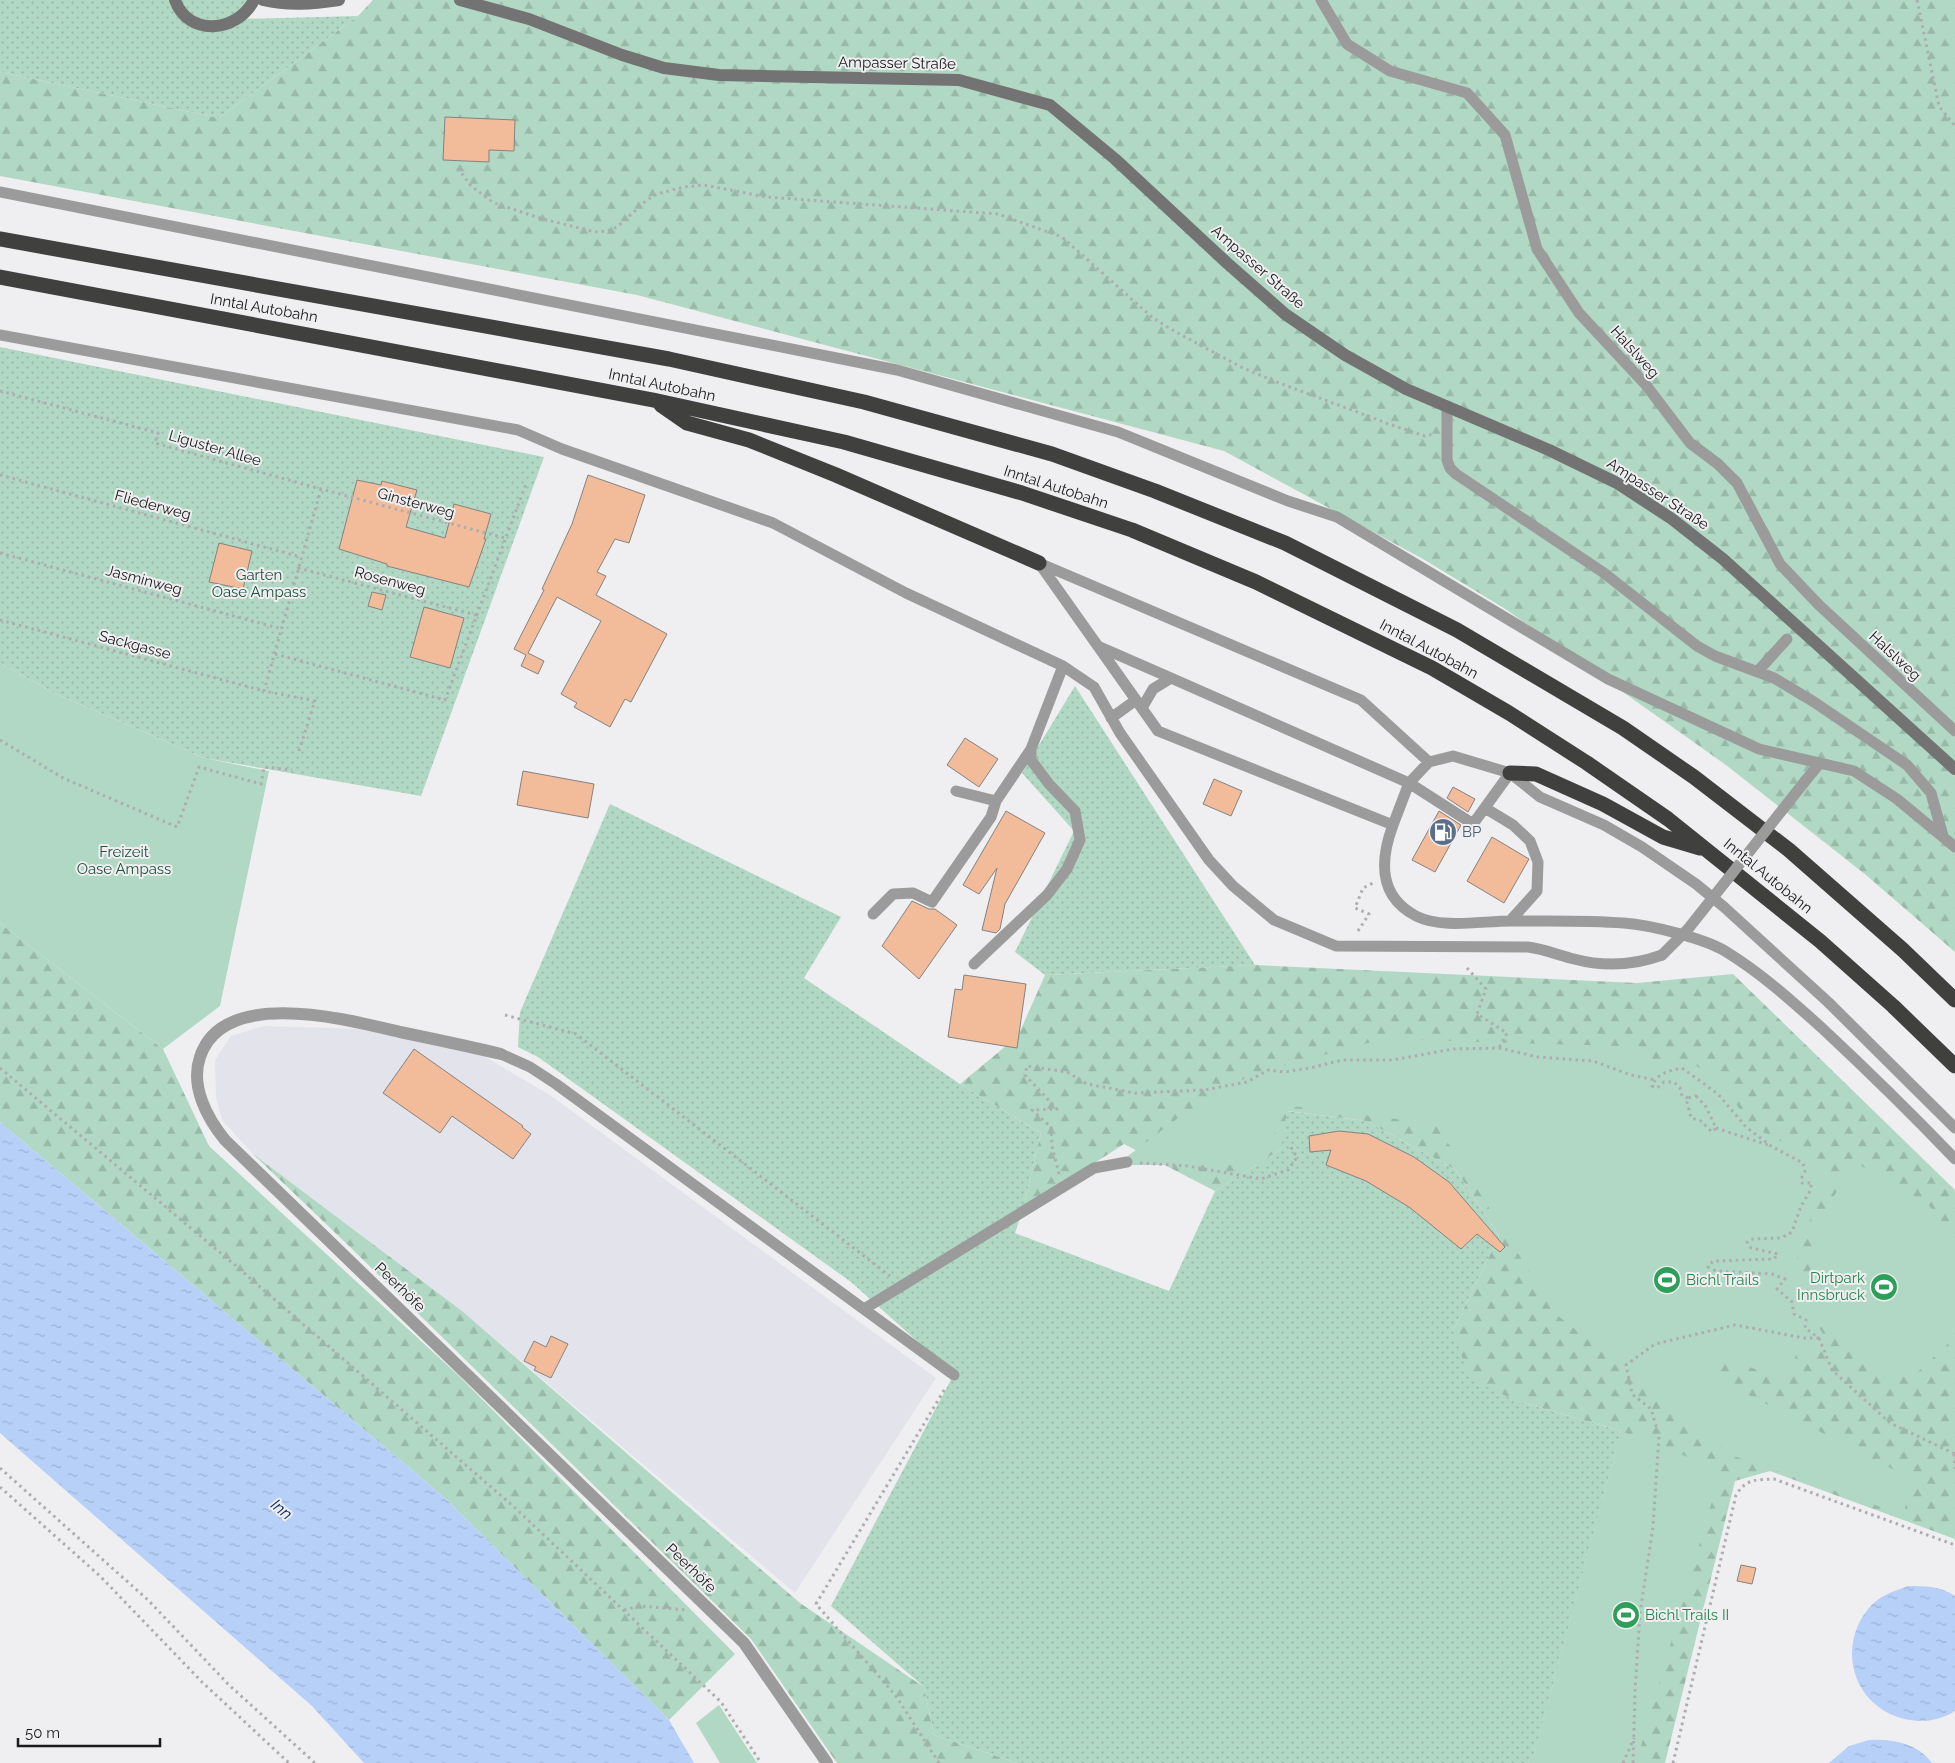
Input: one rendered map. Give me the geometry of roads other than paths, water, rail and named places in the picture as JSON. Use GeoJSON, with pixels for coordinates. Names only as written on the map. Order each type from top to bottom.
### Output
{"type":"FeatureCollection","features":[{"type":"Feature","properties":{"kind":"highway","name":"Inntal Autobahn"},"geometry":{"type":"LineString","coordinates":[[0,239],[679,361],[874,405],[1052,454],[1154,491],[1285,543],[1440,621],[1623,728],[1694,777],[1789,850],[1903,950],[1955,1000]]}},
{"type":"Feature","properties":{"kind":"highway","name":"Inntal Autobahn"},"geometry":{"type":"LineString","coordinates":[[0,277],[653,400],[844,442],[1022,492],[1132,530],[1256,582],[1432,668],[1509,713],[1587,763],[1668,819],[1820,941],[1893,1006],[1955,1066]]}},
{"type":"Feature","properties":{"kind":"highway"},"geometry":{"type":"LineString","coordinates":[[653,400],[687,423],[749,440],[836,475],[1040,563]]}},
{"type":"Feature","properties":{"kind":"highway"},"geometry":{"type":"LineString","coordinates":[[1510,773],[1536,774],[1603,804],[1663,837],[1708,850]]}},
{"type":"Feature","properties":{"kind":"main road"},"geometry":{"type":"LineString","coordinates":[[175,0],[185,15],[197,23],[212,27],[226,25],[240,19],[250,8],[254,0]]}},
{"type":"Feature","properties":{"kind":"main road"},"geometry":{"type":"LineString","coordinates":[[263,0],[282,4],[304,5],[339,0]]}},
{"type":"Feature","properties":{"kind":"main road","name":"Ampasser Straße"},"geometry":{"type":"LineString","coordinates":[[460,0],[529,19],[622,56],[664,68],[719,76],[959,80],[1050,105],[1115,158],[1227,263],[1285,314],[1352,359],[1406,389],[1550,450],[1617,483],[1672,519],[1723,559],[1955,769]]}},
{"type":"Feature","properties":{"kind":"street","name":"Peerhöfe"},"geometry":{"type":"LineString","coordinates":[[500,1054],[325,1015],[263,1014],[242,1018],[212,1036],[202,1050],[196,1075],[204,1107],[212,1124],[225,1140],[744,1643],[827,1763]]}},
{"type":"Feature","properties":{"kind":"lane","name":"Halslweg"},"geometry":{"type":"LineString","coordinates":[[1321,0],[1347,44],[1390,71],[1467,93],[1505,135],[1537,249],[1579,313],[1646,386],[1690,443],[1718,464],[1737,483],[1780,564],[1819,605],[1955,732]]}},
{"type":"Feature","properties":{"kind":"lane"},"geometry":{"type":"LineString","coordinates":[[0,192],[897,370],[1118,432],[1288,501],[1337,517],[1608,679],[1759,749],[1854,771],[1897,799],[1955,847]]}},
{"type":"Feature","properties":{"kind":"lane"},"geometry":{"type":"LineString","coordinates":[[0,335],[518,430],[562,449],[773,523],[906,593],[1063,666],[1094,687],[1126,741],[1209,860],[1233,886],[1274,920],[1336,946],[1528,947],[1543,949],[1573,959],[1601,965],[1625,965],[1662,955],[1688,929],[1820,763]]}},
{"type":"Feature","properties":{"kind":"lane"},"geometry":{"type":"LineString","coordinates":[[1447,406],[1447,460],[1450,468],[1456,474],[1604,573],[1698,646],[1715,656],[1758,671],[1814,702],[1907,765],[1931,793],[1943,836]]}},
{"type":"Feature","properties":{"kind":"lane"},"geometry":{"type":"LineString","coordinates":[[1040,563],[1158,731],[1393,825]]}},
{"type":"Feature","properties":{"kind":"lane"},"geometry":{"type":"LineString","coordinates":[[1040,563],[1361,700],[1429,762]]}},
{"type":"Feature","properties":{"kind":"lane"},"geometry":{"type":"LineString","coordinates":[[1758,671],[1788,639]]}},
{"type":"Feature","properties":{"kind":"lane"},"geometry":{"type":"LineString","coordinates":[[1098,646],[1409,783],[1473,824],[1510,773]]}},
{"type":"Feature","properties":{"kind":"lane"},"geometry":{"type":"LineString","coordinates":[[873,914],[893,894],[913,893],[932,902],[991,817],[996,801],[1031,749],[1063,666]]}},
{"type":"Feature","properties":{"kind":"lane"},"geometry":{"type":"LineString","coordinates":[[1111,718],[1139,704],[1153,689],[1171,678]]}},
{"type":"Feature","properties":{"kind":"lane"},"geometry":{"type":"LineString","coordinates":[[974,964],[1047,895],[1067,869],[1080,840],[1075,811],[1049,784],[1031,760],[1031,749]]}},
{"type":"Feature","properties":{"kind":"lane"},"geometry":{"type":"LineString","coordinates":[[1955,1128],[1822,996],[1724,906],[1696,884],[1642,847],[1604,825],[1540,797],[1510,773],[1453,756],[1429,762],[1409,783],[1386,845],[1383,861],[1385,876],[1393,896],[1406,910],[1434,923],[1510,921],[1625,923],[1695,938],[1724,950],[1775,986],[1862,1065],[1955,1159]]}},
{"type":"Feature","properties":{"kind":"lane"},"geometry":{"type":"LineString","coordinates":[[956,791],[996,801]]}},
{"type":"Feature","properties":{"kind":"lane"},"geometry":{"type":"LineString","coordinates":[[1485,808],[1513,825],[1530,841],[1538,862],[1537,891],[1510,921]]}},
{"type":"Feature","properties":{"kind":"lane"},"geometry":{"type":"LineString","coordinates":[[500,1054],[530,1068],[556,1084],[954,1375]]}},
{"type":"Feature","properties":{"kind":"lane"},"geometry":{"type":"LineString","coordinates":[[864,1309],[1094,1168],[1127,1162]]}},
{"type":"Feature","properties":{"kind":"water","name":"Inn"},"geometry":{"type":"Polygon","coordinates":[[[0,1122],[445,1498],[669,1720],[694,1763],[364,1763],[312,1706],[0,1433],[0,1122]]]}},
{"type":"Feature","properties":{"kind":"water"},"geometry":{"type":"Polygon","coordinates":[[[1908,1586],[1938,1588],[1955,1596],[1955,1711],[1947,1716],[1933,1720],[1919,1721],[1898,1717],[1881,1709],[1867,1696],[1858,1681],[1853,1664],[1852,1645],[1857,1627],[1868,1609],[1881,1597],[1908,1586]]]}},
{"type":"Feature","properties":{"kind":"water"},"geometry":{"type":"Polygon","coordinates":[[[1869,1740],[1886,1740],[1904,1744],[1919,1751],[1932,1763],[1829,1763],[1849,1746],[1869,1740]]]}},
{"type":"Feature","properties":{"kind":"place","name":"BP"},"geometry":{"type":"Point","coordinates":[1443,832]}},
{"type":"Feature","properties":{"kind":"place","name":"Bichl Trails"},"geometry":{"type":"Point","coordinates":[1667,1280]}},
{"type":"Feature","properties":{"kind":"place","name":"Dirtpark Innsbruck"},"geometry":{"type":"Point","coordinates":[1884,1287]}},
{"type":"Feature","properties":{"kind":"place","name":"Bichl Trails II"},"geometry":{"type":"Point","coordinates":[1626,1615]}},
{"type":"Feature","properties":{"kind":"park label","name":"Garten Oase Ampass"},"geometry":{"type":"Point","coordinates":[259,584]}},
{"type":"Feature","properties":{"kind":"park label","name":"Freizeit Oase Ampass"},"geometry":{"type":"Point","coordinates":[124,860]}}]}
